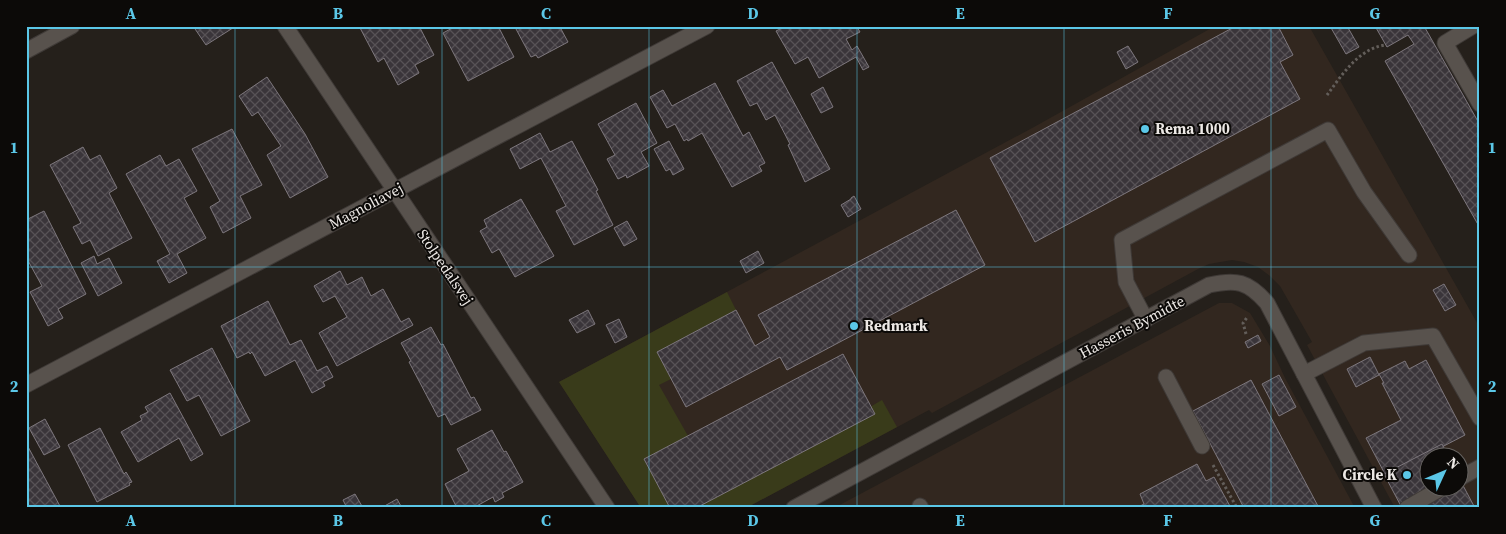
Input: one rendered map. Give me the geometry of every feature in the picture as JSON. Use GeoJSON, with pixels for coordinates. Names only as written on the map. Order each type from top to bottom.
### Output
{"type":"FeatureCollection","features":[{"type":"Feature","properties":{"kind":"street"},"geometry":{"type":"LineString","coordinates":[[26,51],[72,26]]}},
{"type":"Feature","properties":{"kind":"street","name":"Stolpedalsvej"},"geometry":{"type":"LineString","coordinates":[[285,26],[607,508]]}},
{"type":"Feature","properties":{"kind":"street","name":"Magnoliavej"},"geometry":{"type":"LineString","coordinates":[[26,385],[707,26]]}},
{"type":"Feature","properties":{"kind":"street"},"geometry":{"type":"LineString","coordinates":[[1473,26],[1445,43],[1480,104]]}},
{"type":"Feature","properties":{"kind":"street"},"geometry":{"type":"LineString","coordinates":[[1146,320],[1126,282],[1122,240],[1328,130],[1364,192],[1409,255]]}},
{"type":"Feature","properties":{"kind":"street","name":"Hasseris Bymidte"},"geometry":{"type":"LineString","coordinates":[[794,508],[1209,285],[1227,281],[1241,282],[1254,290],[1267,303],[1374,508]]}},
{"type":"Feature","properties":{"kind":"street"},"geometry":{"type":"LineString","coordinates":[[1304,374],[1364,343],[1434,336],[1480,418]]}},
{"type":"Feature","properties":{"kind":"street"},"geometry":{"type":"LineString","coordinates":[[1166,377],[1202,446]]}},
{"type":"Feature","properties":{"kind":"street"},"geometry":{"type":"LineString","coordinates":[[1468,474],[1480,467]]}},
{"type":"Feature","properties":{"kind":"street"},"geometry":{"type":"LineString","coordinates":[[1407,508],[1428,496]]}},
{"type":"Feature","properties":{"kind":"path"},"geometry":{"type":"LineString","coordinates":[[1327,95],[1353,61],[1379,46],[1385,45]]}},
{"type":"Feature","properties":{"kind":"path"},"geometry":{"type":"LineString","coordinates":[[1202,446],[1236,508]]}},
{"type":"Feature","properties":{"kind":"shaded area"},"geometry":{"type":"Polygon","coordinates":[[[1215,26],[1309,26],[1480,328],[1480,508],[1395,508],[1307,345],[1312,342],[1280,286],[1258,267],[1232,260],[1209,264],[1198,269],[932,413],[929,410],[746,508],[641,508],[559,382],[1034,127],[1215,26]]]}},
{"type":"Feature","properties":{"kind":"shaded area"},"geometry":{"type":"Polygon","coordinates":[[[1219,303],[1232,303],[1250,313],[1270,346],[1285,378],[1355,508],[834,508],[1219,303]]]}},
{"type":"Feature","properties":{"kind":"green space"},"geometry":{"type":"Polygon","coordinates":[[[727,292],[736,310],[657,352],[671,379],[659,385],[688,436],[670,508],[641,508],[559,382],[727,292]]]}},
{"type":"Feature","properties":{"kind":"green space"},"geometry":{"type":"Polygon","coordinates":[[[882,400],[897,427],[746,508],[696,508],[882,400]]]}},
{"type":"Feature","properties":{"kind":"building"},"geometry":{"type":"Polygon","coordinates":[[[193,26],[236,26],[206,45],[193,26]]]}},
{"type":"Feature","properties":{"kind":"building"},"geometry":{"type":"Polygon","coordinates":[[[359,26],[419,26],[434,55],[415,65],[419,73],[398,85],[384,58],[378,62],[359,26]]]}},
{"type":"Feature","properties":{"kind":"building"},"geometry":{"type":"Polygon","coordinates":[[[456,26],[498,26],[514,57],[468,81],[443,33],[456,26]]]}},
{"type":"Feature","properties":{"kind":"building"},"geometry":{"type":"Polygon","coordinates":[[[521,26],[566,26],[561,29],[568,42],[538,58],[536,55],[531,57],[516,29],[521,26]]]}},
{"type":"Feature","properties":{"kind":"building"},"geometry":{"type":"Polygon","coordinates":[[[786,26],[859,26],[857,27],[860,32],[846,39],[852,50],[857,46],[869,67],[863,70],[856,57],[819,78],[808,57],[795,64],[776,31],[786,26]]]}},
{"type":"Feature","properties":{"kind":"building","name":"Rema 1000"},"geometry":{"type":"Polygon","coordinates":[[[1236,26],[1278,26],[1293,55],[1280,62],[1300,99],[1035,242],[990,158],[1236,26]]]}},
{"type":"Feature","properties":{"kind":"building"},"geometry":{"type":"Polygon","coordinates":[[[1330,26],[1347,26],[1359,47],[1346,54],[1330,26]]]}},
{"type":"Feature","properties":{"kind":"building"},"geometry":{"type":"Polygon","coordinates":[[[1375,26],[1424,26],[1480,125],[1480,228],[1385,61],[1414,44],[1408,35],[1387,47],[1375,26]]]}},
{"type":"Feature","properties":{"kind":"building"},"geometry":{"type":"Polygon","coordinates":[[[1128,46],[1138,62],[1126,69],[1117,52],[1128,46]]]}},
{"type":"Feature","properties":{"kind":"building"},"geometry":{"type":"Polygon","coordinates":[[[772,62],[830,169],[805,182],[788,145],[790,144],[775,115],[766,120],[757,103],[750,106],[737,81],[772,62]]]}},
{"type":"Feature","properties":{"kind":"building"},"geometry":{"type":"Polygon","coordinates":[[[267,77],[305,134],[328,177],[290,198],[267,155],[281,146],[258,112],[252,116],[239,96],[267,77]]]}},
{"type":"Feature","properties":{"kind":"building"},"geometry":{"type":"Polygon","coordinates":[[[715,83],[743,136],[749,132],[765,163],[759,166],[762,171],[732,187],[702,133],[688,141],[687,139],[684,141],[675,124],[667,128],[650,97],[663,90],[672,106],[715,83]]]}},
{"type":"Feature","properties":{"kind":"building"},"geometry":{"type":"Polygon","coordinates":[[[823,87],[833,107],[821,113],[811,94],[823,87]]]}},
{"type":"Feature","properties":{"kind":"building"},"geometry":{"type":"Polygon","coordinates":[[[636,103],[657,143],[641,152],[649,166],[627,178],[626,175],[618,179],[607,159],[615,155],[598,124],[636,103]]]}},
{"type":"Feature","properties":{"kind":"building"},"geometry":{"type":"Polygon","coordinates":[[[232,129],[262,185],[240,196],[251,218],[223,233],[210,207],[220,201],[192,149],[232,129]]]}},
{"type":"Feature","properties":{"kind":"building"},"geometry":{"type":"Polygon","coordinates":[[[540,133],[550,152],[572,141],[598,190],[596,191],[613,225],[574,245],[556,211],[566,206],[541,158],[520,169],[510,149],[540,133]]]}},
{"type":"Feature","properties":{"kind":"building"},"geometry":{"type":"Polygon","coordinates":[[[669,141],[684,169],[673,175],[670,169],[666,171],[654,149],[669,141]]]}},
{"type":"Feature","properties":{"kind":"building"},"geometry":{"type":"Polygon","coordinates":[[[83,147],[90,160],[100,155],[117,188],[109,193],[132,238],[98,256],[90,240],[82,244],[73,227],[81,223],[50,165],[83,147]]]}},
{"type":"Feature","properties":{"kind":"building"},"geometry":{"type":"Polygon","coordinates":[[[160,155],[166,166],[179,159],[197,191],[184,198],[206,238],[177,254],[187,273],[169,283],[157,261],[170,254],[126,174],[160,155]]]}},
{"type":"Feature","properties":{"kind":"building"},"geometry":{"type":"Polygon","coordinates":[[[854,196],[861,209],[848,217],[841,205],[854,196]]]}},
{"type":"Feature","properties":{"kind":"building"},"geometry":{"type":"Polygon","coordinates":[[[521,199],[554,256],[515,277],[499,249],[492,253],[480,231],[487,227],[484,220],[521,199]]]}},
{"type":"Feature","properties":{"kind":"building"},"geometry":{"type":"Polygon","coordinates":[[[956,210],[985,265],[787,370],[780,357],[686,407],[657,352],[736,310],[755,346],[770,337],[758,315],[956,210]]]}},
{"type":"Feature","properties":{"kind":"building"},"geometry":{"type":"Polygon","coordinates":[[[44,211],[86,294],[58,309],[63,318],[48,326],[30,292],[42,286],[26,257],[26,220],[44,211]]]}},
{"type":"Feature","properties":{"kind":"building"},"geometry":{"type":"Polygon","coordinates":[[[627,221],[637,239],[624,246],[614,228],[627,221]]]}},
{"type":"Feature","properties":{"kind":"building"},"geometry":{"type":"Polygon","coordinates":[[[758,251],[764,263],[746,273],[740,261],[758,251]]]}},
{"type":"Feature","properties":{"kind":"building"},"geometry":{"type":"Polygon","coordinates":[[[94,256],[97,264],[109,258],[122,283],[98,296],[81,263],[94,256]]]}},
{"type":"Feature","properties":{"kind":"building"},"geometry":{"type":"Polygon","coordinates":[[[340,271],[347,285],[362,277],[371,296],[383,289],[401,322],[409,318],[413,325],[337,366],[319,333],[347,317],[335,296],[323,302],[314,286],[340,271]]]}},
{"type":"Feature","properties":{"kind":"building"},"geometry":{"type":"Polygon","coordinates":[[[1444,284],[1456,305],[1445,311],[1433,290],[1444,284]]]}},
{"type":"Feature","properties":{"kind":"building"},"geometry":{"type":"Polygon","coordinates":[[[268,301],[290,345],[301,340],[317,371],[327,366],[333,377],[323,382],[325,386],[312,393],[295,360],[265,376],[252,352],[237,358],[221,326],[268,301]]]}},
{"type":"Feature","properties":{"kind":"building"},"geometry":{"type":"Polygon","coordinates":[[[588,310],[595,324],[577,333],[569,320],[588,310]]]}},
{"type":"Feature","properties":{"kind":"building"},"geometry":{"type":"Polygon","coordinates":[[[619,319],[627,337],[615,343],[606,325],[619,319]]]}},
{"type":"Feature","properties":{"kind":"building"},"geometry":{"type":"Polygon","coordinates":[[[431,327],[441,345],[443,344],[471,398],[474,397],[481,410],[451,425],[445,414],[438,417],[401,343],[431,327]]]}},
{"type":"Feature","properties":{"kind":"building"},"geometry":{"type":"Polygon","coordinates":[[[1258,335],[1261,341],[1248,348],[1245,342],[1258,335]]]}},
{"type":"Feature","properties":{"kind":"building"},"geometry":{"type":"Polygon","coordinates":[[[212,348],[250,421],[221,436],[199,395],[187,401],[170,370],[212,348]]]}},
{"type":"Feature","properties":{"kind":"building"},"geometry":{"type":"Polygon","coordinates":[[[843,354],[875,414],[696,508],[670,508],[644,459],[843,354]]]}},
{"type":"Feature","properties":{"kind":"building"},"geometry":{"type":"Polygon","coordinates":[[[1370,357],[1379,375],[1356,387],[1347,369],[1370,357]]]}},
{"type":"Feature","properties":{"kind":"building"},"geometry":{"type":"Polygon","coordinates":[[[1426,360],[1465,435],[1444,446],[1418,446],[1418,459],[1386,476],[1366,438],[1401,420],[1379,374],[1405,361],[1409,369],[1426,360]]]}},
{"type":"Feature","properties":{"kind":"building"},"geometry":{"type":"Polygon","coordinates":[[[1279,375],[1296,407],[1279,416],[1262,384],[1279,375]]]}},
{"type":"Feature","properties":{"kind":"building"},"geometry":{"type":"Polygon","coordinates":[[[1251,380],[1319,508],[1244,508],[1193,411],[1251,380]]]}},
{"type":"Feature","properties":{"kind":"building"},"geometry":{"type":"Polygon","coordinates":[[[170,393],[203,454],[191,461],[179,438],[138,462],[121,432],[142,420],[140,416],[148,412],[145,407],[170,393]]]}},
{"type":"Feature","properties":{"kind":"building"},"geometry":{"type":"Polygon","coordinates":[[[45,419],[60,447],[44,455],[29,428],[45,419]]]}},
{"type":"Feature","properties":{"kind":"building"},"geometry":{"type":"Polygon","coordinates":[[[100,428],[124,474],[126,472],[132,482],[129,483],[130,485],[97,502],[68,445],[100,428]]]}},
{"type":"Feature","properties":{"kind":"building"},"geometry":{"type":"Polygon","coordinates":[[[492,430],[523,482],[502,493],[504,497],[495,502],[493,497],[473,508],[457,508],[445,484],[469,471],[457,449],[492,430]]]}},
{"type":"Feature","properties":{"kind":"building"},"geometry":{"type":"Polygon","coordinates":[[[26,443],[61,508],[26,508],[26,443]]]}},
{"type":"Feature","properties":{"kind":"building","name":"Circle K"},"geometry":{"type":"Polygon","coordinates":[[[1418,456],[1418,496],[1468,495],[1475,508],[1402,508],[1384,474],[1418,456]]]}},
{"type":"Feature","properties":{"kind":"building"},"geometry":{"type":"Polygon","coordinates":[[[1197,464],[1206,481],[1214,477],[1231,508],[1136,508],[1144,504],[1140,494],[1197,464]]]}},
{"type":"Feature","properties":{"kind":"building"},"geometry":{"type":"Polygon","coordinates":[[[355,494],[363,508],[347,508],[343,500],[355,494]]]}},
{"type":"Feature","properties":{"kind":"building"},"geometry":{"type":"Polygon","coordinates":[[[397,499],[402,508],[381,508],[397,499]]]}},
{"type":"Feature","properties":{"kind":"place","name":"Rema 1000"},"geometry":{"type":"Point","coordinates":[1145,129]}},
{"type":"Feature","properties":{"kind":"place","name":"Redmark"},"geometry":{"type":"Point","coordinates":[854,326]}},
{"type":"Feature","properties":{"kind":"place","name":"Circle K"},"geometry":{"type":"Point","coordinates":[1407,475]}}]}
